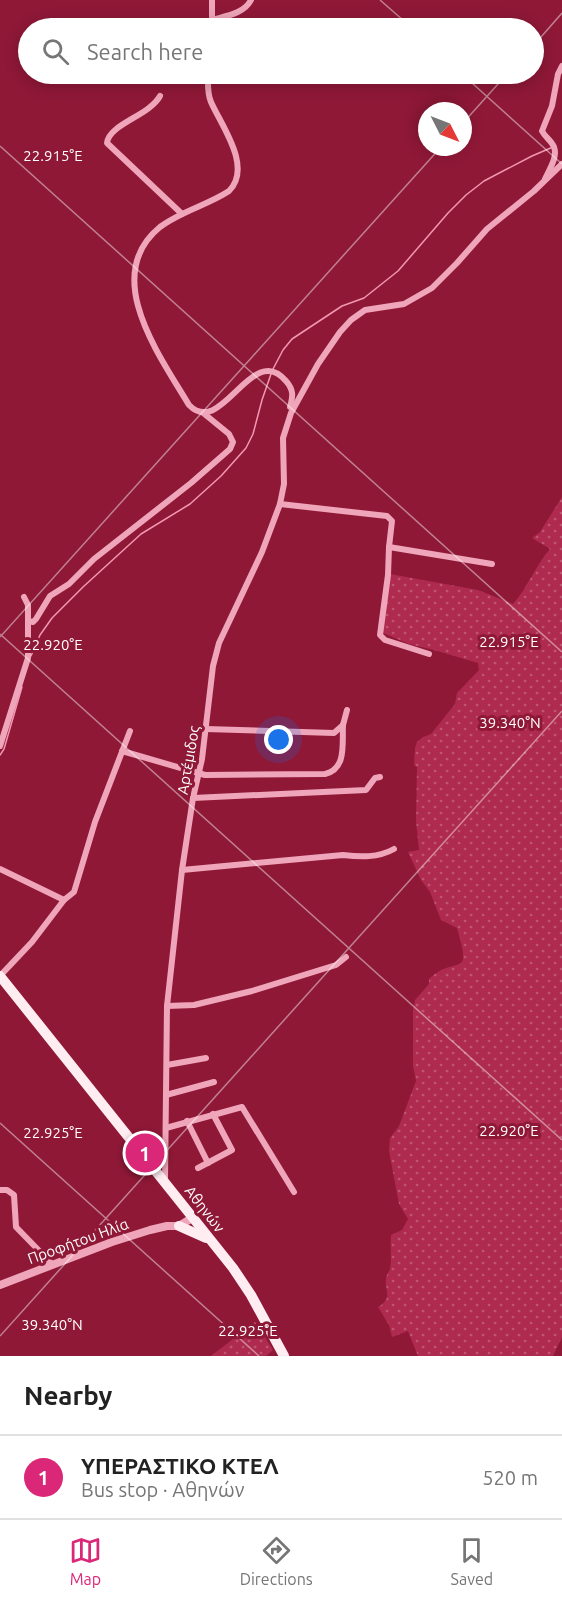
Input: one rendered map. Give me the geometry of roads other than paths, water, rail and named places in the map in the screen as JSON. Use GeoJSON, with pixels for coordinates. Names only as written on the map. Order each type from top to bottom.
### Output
{"type":"FeatureCollection","features":[{"type":"Feature","properties":{"kind":"main road","name":"Αθηνών"},"geometry":{"type":"LineString","coordinates":[[1,979],[211,1241],[247,1289],[284,1356]]}},
{"type":"Feature","properties":{"kind":"main road"},"geometry":{"type":"LineString","coordinates":[[188,1212],[179,1223],[211,1241]]}},
{"type":"Feature","properties":{"kind":"street"},"geometry":{"type":"LineString","coordinates":[[212,0],[212,18]]}},
{"type":"Feature","properties":{"kind":"street"},"geometry":{"type":"LineString","coordinates":[[218,18],[241,11],[248,6],[251,0]]}},
{"type":"Feature","properties":{"kind":"street"},"geometry":{"type":"LineString","coordinates":[[544,183],[555,152],[553,144],[542,131],[552,106],[558,74],[562,66]]}},
{"type":"Feature","properties":{"kind":"street"},"geometry":{"type":"LineString","coordinates":[[28,621],[33,622],[36,619],[50,596],[69,584],[94,560],[230,449],[232,438],[219,425],[189,405],[141,317],[135,291],[134,270],[144,244],[162,225],[229,191],[238,176],[231,140],[209,95],[208,84]]}},
{"type":"Feature","properties":{"kind":"street"},"geometry":{"type":"LineString","coordinates":[[160,96],[151,108],[111,133],[107,143],[182,214]]}},
{"type":"Feature","properties":{"kind":"street","name":"Αρτέμιδος"},"geometry":{"type":"LineString","coordinates":[[165,1182],[167,1006],[182,870],[199,774],[216,652],[262,552],[280,504],[284,484],[285,430],[300,394],[318,364],[351,320],[364,310],[404,304],[432,288],[487,229],[544,183],[562,164]]}},
{"type":"Feature","properties":{"kind":"street"},"geometry":{"type":"LineString","coordinates":[[202,412],[222,405],[241,386],[261,372],[273,371],[284,378],[293,393],[284,424],[285,430]]}},
{"type":"Feature","properties":{"kind":"street"},"geometry":{"type":"LineString","coordinates":[[280,504],[390,517],[392,520],[388,574],[380,635],[385,640],[429,654]]}},
{"type":"Feature","properties":{"kind":"street"},"geometry":{"type":"LineString","coordinates":[[389,547],[492,564]]}},
{"type":"Feature","properties":{"kind":"street"},"geometry":{"type":"LineString","coordinates":[[0,746],[28,658],[28,602],[24,597]]}},
{"type":"Feature","properties":{"kind":"street"},"geometry":{"type":"LineString","coordinates":[[122,752],[199,774],[215,776],[332,773],[340,762],[346,710]]}},
{"type":"Feature","properties":{"kind":"street"},"geometry":{"type":"LineString","coordinates":[[206,729],[334,733],[343,725]]}},
{"type":"Feature","properties":{"kind":"street"},"geometry":{"type":"LineString","coordinates":[[1,979],[64,900],[74,892],[96,822],[130,731]]}},
{"type":"Feature","properties":{"kind":"street"},"geometry":{"type":"LineString","coordinates":[[193,798],[366,790],[373,779],[380,777]]}},
{"type":"Feature","properties":{"kind":"street"},"geometry":{"type":"LineString","coordinates":[[182,870],[343,855],[369,856],[387,853],[394,849]]}},
{"type":"Feature","properties":{"kind":"street"},"geometry":{"type":"LineString","coordinates":[[0,869],[64,900]]}},
{"type":"Feature","properties":{"kind":"street"},"geometry":{"type":"LineString","coordinates":[[167,1006],[194,1005],[252,991],[336,965],[346,957]]}},
{"type":"Feature","properties":{"kind":"street"},"geometry":{"type":"LineString","coordinates":[[167,1065],[206,1058]]}},
{"type":"Feature","properties":{"kind":"street"},"geometry":{"type":"LineString","coordinates":[[166,1095],[214,1082]]}},
{"type":"Feature","properties":{"kind":"street"},"geometry":{"type":"LineString","coordinates":[[166,1128],[238,1106],[243,1107],[294,1192]]}},
{"type":"Feature","properties":{"kind":"street"},"geometry":{"type":"LineString","coordinates":[[198,1168],[232,1150],[213,1114]]}},
{"type":"Feature","properties":{"kind":"street"},"geometry":{"type":"LineString","coordinates":[[187,1122],[208,1163]]}},
{"type":"Feature","properties":{"kind":"street"},"geometry":{"type":"LineString","coordinates":[[0,1190],[7,1190],[14,1195],[16,1227],[52,1265]]}},
{"type":"Feature","properties":{"kind":"street"},"geometry":{"type":"LineString","coordinates":[[179,1223],[188,1212]]}},
{"type":"Feature","properties":{"kind":"street","name":"Προφήτου Ηλία"},"geometry":{"type":"LineString","coordinates":[[0,1285],[112,1242],[179,1223]]}},
{"type":"Feature","properties":{"kind":"waterway"},"geometry":{"type":"LineString","coordinates":[[273,369],[292,339],[342,306],[364,298],[398,271],[466,195],[484,181],[553,147]]}},
{"type":"Feature","properties":{"kind":"waterway"},"geometry":{"type":"LineString","coordinates":[[31,656],[40,635],[52,618],[83,587],[141,534],[190,504],[221,476],[246,448],[253,434],[271,374]]}},
{"type":"Feature","properties":{"kind":"waterway"},"geometry":{"type":"LineString","coordinates":[[0,755],[4,749],[22,687]]}},
{"type":"Feature","properties":{"kind":"place","name":"ΥΠΕΡΑΣΤΙΚΟ ΚΤΕΛ"},"geometry":{"type":"Point","coordinates":[145,1153]}}]}
